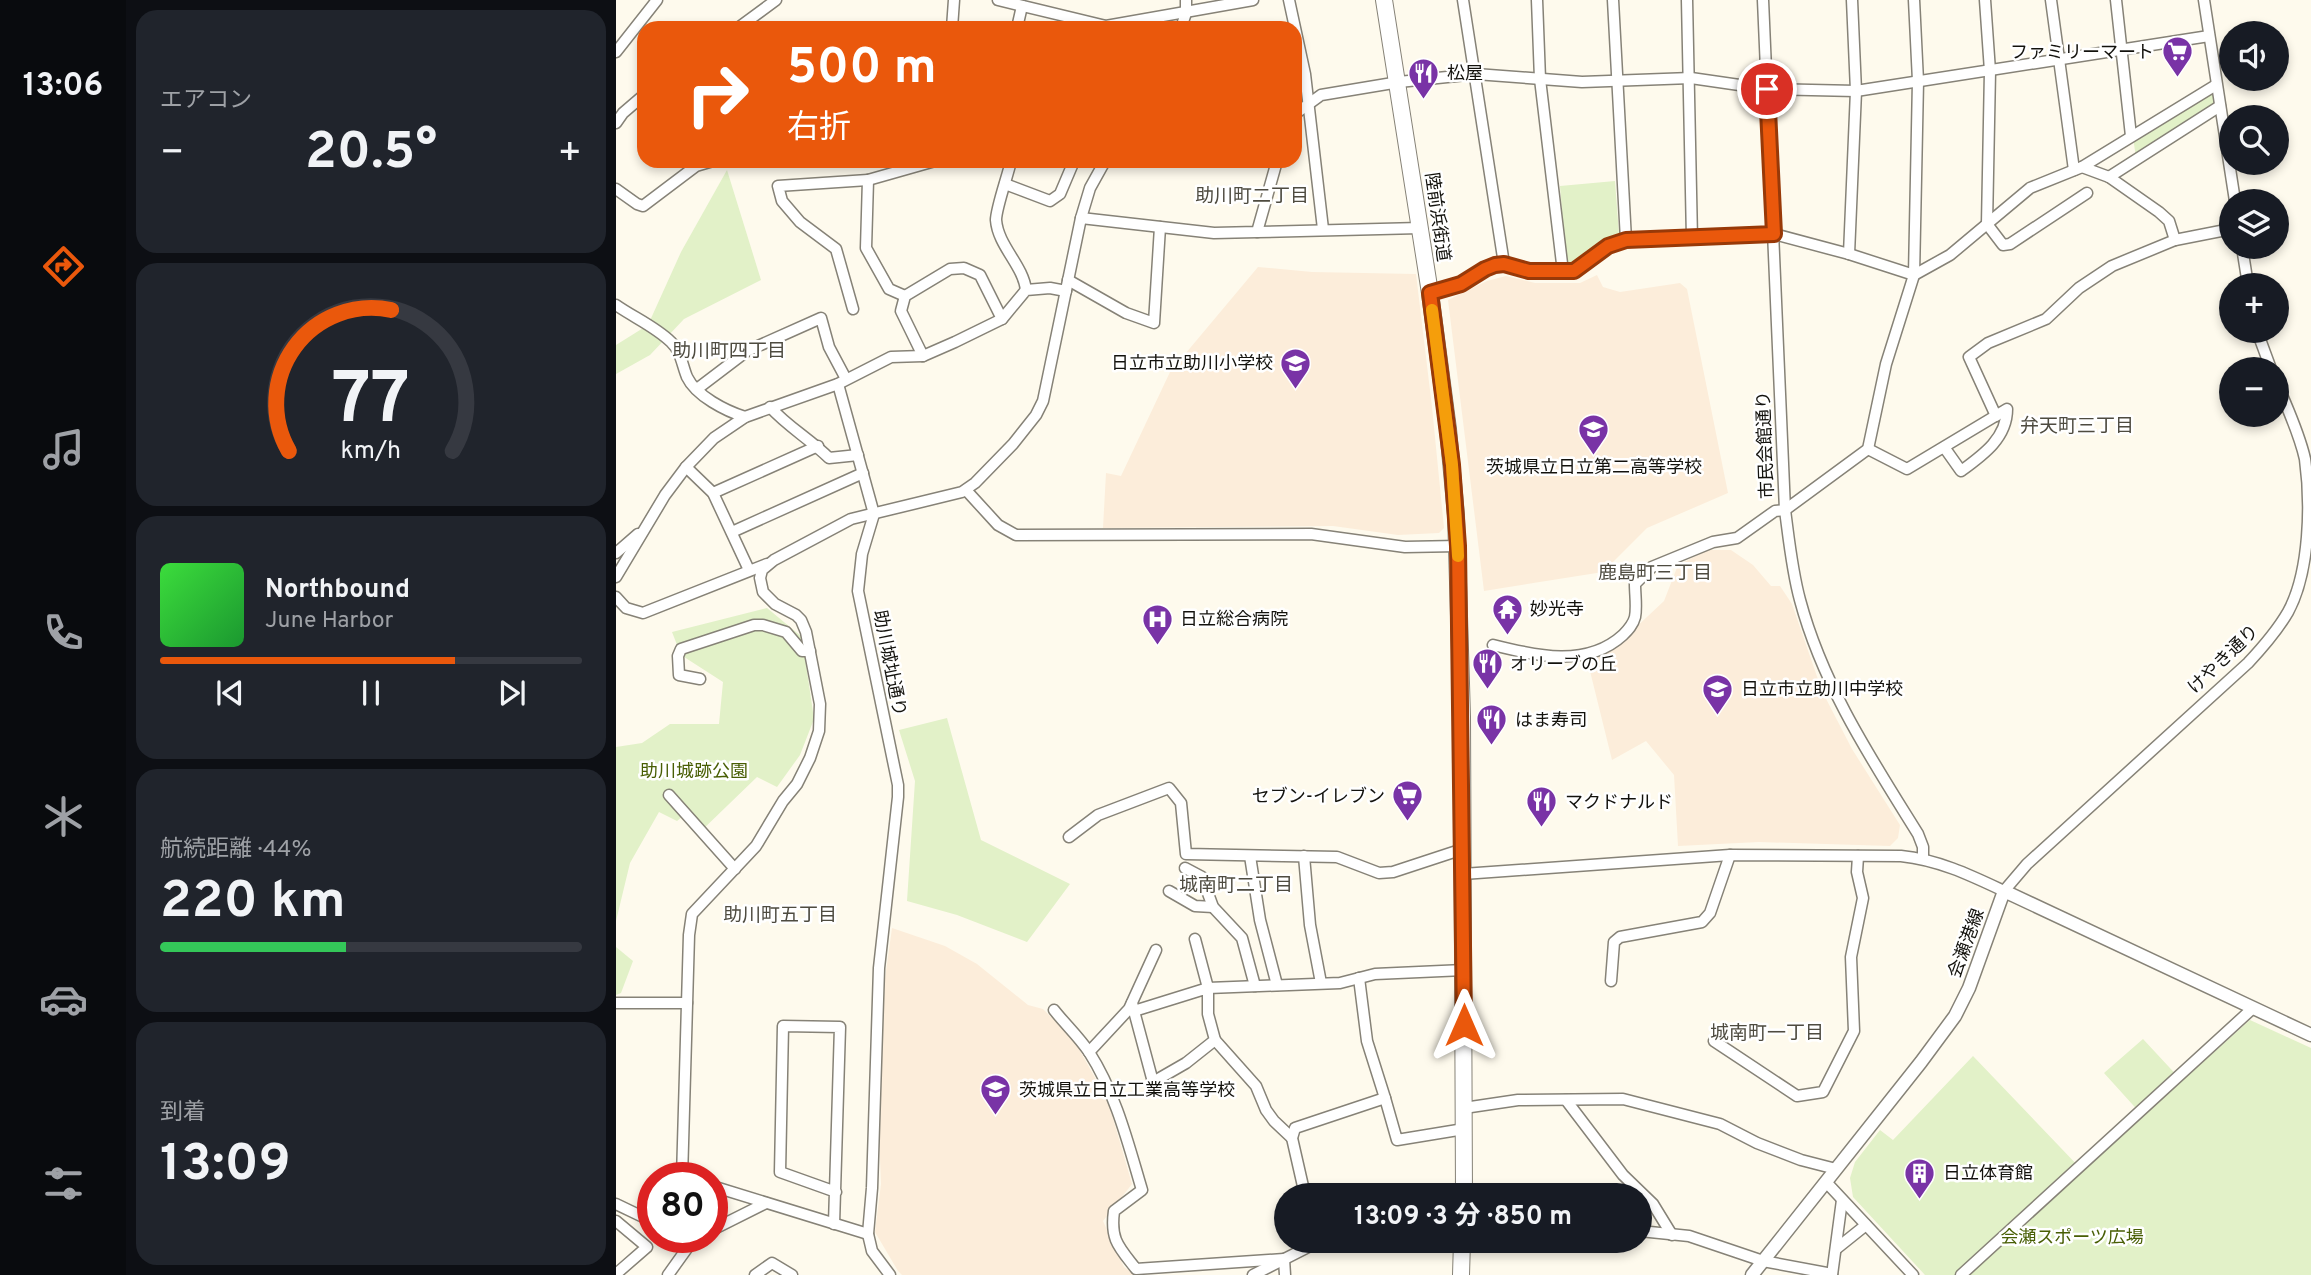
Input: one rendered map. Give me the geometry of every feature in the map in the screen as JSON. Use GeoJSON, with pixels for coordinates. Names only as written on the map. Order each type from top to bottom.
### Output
{"type":"FeatureCollection","features":[{"type":"Feature","properties":{"kind":"highway","name":"陸前浜街道"},"geometry":{"type":"LineString","coordinates":[[1384,0],[1399,82],[1430,293],[1452,465],[1458,546],[1463,849],[1464,1183]]}},
{"type":"Feature","properties":{"kind":"highway"},"geometry":{"type":"LineString","coordinates":[[1461,1275],[1462,1253]]}},
{"type":"Feature","properties":{"kind":"main road"},"geometry":{"type":"LineString","coordinates":[[2004,891],[2311,1035]]}},
{"type":"Feature","properties":{"kind":"main road","name":"会瀬港線"},"geometry":{"type":"LineString","coordinates":[[1752,1275],[1955,1016],[1969,988],[2004,891]]}},
{"type":"Feature","properties":{"kind":"street"},"geometry":{"type":"LineString","coordinates":[[640,21],[657,0]]}},
{"type":"Feature","properties":{"kind":"street"},"geometry":{"type":"LineString","coordinates":[[749,21],[776,0]]}},
{"type":"Feature","properties":{"kind":"street"},"geometry":{"type":"LineString","coordinates":[[952,21],[954,0]]}},
{"type":"Feature","properties":{"kind":"street"},"geometry":{"type":"LineString","coordinates":[[998,0],[1084,21]]}},
{"type":"Feature","properties":{"kind":"street"},"geometry":{"type":"LineString","coordinates":[[1183,21],[1186,0]]}},
{"type":"Feature","properties":{"kind":"street"},"geometry":{"type":"LineString","coordinates":[[1141,21],[1253,0]]}},
{"type":"Feature","properties":{"kind":"street"},"geometry":{"type":"LineString","coordinates":[[1289,0],[1293,21]]}},
{"type":"Feature","properties":{"kind":"street"},"geometry":{"type":"LineString","coordinates":[[1464,0],[1504,264]]}},
{"type":"Feature","properties":{"kind":"street"},"geometry":{"type":"LineString","coordinates":[[1537,0],[1540,79],[1563,272]]}},
{"type":"Feature","properties":{"kind":"street"},"geometry":{"type":"LineString","coordinates":[[1613,0],[1626,240]]}},
{"type":"Feature","properties":{"kind":"street"},"geometry":{"type":"LineString","coordinates":[[1688,0],[1692,239]]}},
{"type":"Feature","properties":{"kind":"street","name":"市民会館通り"},"geometry":{"type":"LineString","coordinates":[[1763,0],[1785,510],[1791,555],[1800,601],[1826,674],[1860,739],[1918,834],[1923,847],[1923,859]]}},
{"type":"Feature","properties":{"kind":"street"},"geometry":{"type":"LineString","coordinates":[[1849,254],[1856,91],[1852,0]]}},
{"type":"Feature","properties":{"kind":"street"},"geometry":{"type":"LineString","coordinates":[[1493,645],[1550,656],[1588,656],[1614,643],[1630,628],[1635,619],[1635,584],[1652,567],[1713,541],[1737,538],[1775,511],[1785,510],[1868,449],[1886,365],[1914,275],[1918,82],[1914,0]]}},
{"type":"Feature","properties":{"kind":"street"},"geometry":{"type":"LineString","coordinates":[[1985,0],[1990,71],[1987,224],[2003,245],[2010,244],[2087,193]]}},
{"type":"Feature","properties":{"kind":"street"},"geometry":{"type":"LineString","coordinates":[[2051,0],[2078,168]]}},
{"type":"Feature","properties":{"kind":"street"},"geometry":{"type":"LineString","coordinates":[[2116,0],[2131,136]]}},
{"type":"Feature","properties":{"kind":"street"},"geometry":{"type":"LineString","coordinates":[[2204,0],[2220,105]]}},
{"type":"Feature","properties":{"kind":"street"},"geometry":{"type":"LineString","coordinates":[[1019,21],[1023,6]]}},
{"type":"Feature","properties":{"kind":"street"},"geometry":{"type":"LineString","coordinates":[[616,52],[637,25]]}},
{"type":"Feature","properties":{"kind":"street"},"geometry":{"type":"LineString","coordinates":[[1302,108],[1321,95],[1399,82],[1476,74],[1582,82],[1691,78],[1767,89],[1856,91],[2209,36]]}},
{"type":"Feature","properties":{"kind":"street"},"geometry":{"type":"LineString","coordinates":[[1302,66],[1309,102],[1323,229]]}},
{"type":"Feature","properties":{"kind":"street"},"geometry":{"type":"LineString","coordinates":[[1430,293],[1448,289],[1485,269],[1504,264],[1529,271],[1574,271],[1608,246],[1626,240],[1774,234],[1914,275],[1950,255],[2031,188],[2078,168],[2216,85]]}},
{"type":"Feature","properties":{"kind":"street"},"geometry":{"type":"LineString","coordinates":[[616,123],[637,101]]}},
{"type":"Feature","properties":{"kind":"street"},"geometry":{"type":"LineString","coordinates":[[2109,177],[2219,107]]}},
{"type":"Feature","properties":{"kind":"street"},"geometry":{"type":"LineString","coordinates":[[616,188],[643,206],[693,168]]}},
{"type":"Feature","properties":{"kind":"street"},"geometry":{"type":"LineString","coordinates":[[853,309],[836,248],[800,222],[782,201],[778,186],[867,180],[910,168]]}},
{"type":"Feature","properties":{"kind":"street"},"geometry":{"type":"LineString","coordinates":[[616,576],[686,467],[714,438],[745,417],[842,381],[891,357],[923,356],[1002,319],[1026,290],[1025,279],[1002,239],[996,219],[1009,168]]}},
{"type":"Feature","properties":{"kind":"street"},"geometry":{"type":"LineString","coordinates":[[1005,184],[1050,201],[1060,194],[1071,168]]}},
{"type":"Feature","properties":{"kind":"street"},"geometry":{"type":"LineString","coordinates":[[616,597],[625,608],[643,613],[767,564],[843,523],[966,490],[1013,444],[1035,415],[1047,388],[1082,218],[1090,188],[1101,168]]}},
{"type":"Feature","properties":{"kind":"street"},"geometry":{"type":"LineString","coordinates":[[1257,232],[1275,168]]}},
{"type":"Feature","properties":{"kind":"street"},"geometry":{"type":"LineString","coordinates":[[2078,168],[2109,177],[2159,212],[2168,221],[2175,240]]}},
{"type":"Feature","properties":{"kind":"street"},"geometry":{"type":"LineString","coordinates":[[867,180],[866,248],[890,289],[905,296]]}},
{"type":"Feature","properties":{"kind":"street"},"geometry":{"type":"LineString","coordinates":[[1082,218],[1214,233],[1420,228]]}},
{"type":"Feature","properties":{"kind":"street"},"geometry":{"type":"LineString","coordinates":[[1026,290],[1067,286],[1154,323],[1160,227]]}},
{"type":"Feature","properties":{"kind":"street"},"geometry":{"type":"LineString","coordinates":[[1996,415],[1969,357],[1988,343],[2046,319],[2080,288],[2112,266],[2175,240],[2219,231]]}},
{"type":"Feature","properties":{"kind":"street"},"geometry":{"type":"LineString","coordinates":[[923,356],[901,311],[905,296],[950,269],[964,268],[980,275],[1002,319]]}},
{"type":"Feature","properties":{"kind":"street"},"geometry":{"type":"LineString","coordinates":[[616,305],[673,343],[688,379],[697,389],[731,413],[745,417]]}},
{"type":"Feature","properties":{"kind":"street"},"geometry":{"type":"LineString","coordinates":[[697,389],[747,351],[821,318],[842,381],[874,514]]}},
{"type":"Feature","properties":{"kind":"street"},"geometry":{"type":"LineString","coordinates":[[770,407],[785,424],[802,433],[830,457],[858,455]]}},
{"type":"Feature","properties":{"kind":"street"},"geometry":{"type":"LineString","coordinates":[[1868,449],[1907,469],[2007,409],[2007,421],[2001,433],[1988,450],[1961,471],[1944,447]]}},
{"type":"Feature","properties":{"kind":"street","name":"けやき通り"},"geometry":{"type":"LineString","coordinates":[[2004,891],[2027,864],[2248,663],[2290,610],[2305,562],[2310,495],[2301,440],[2289,412]]}},
{"type":"Feature","properties":{"kind":"street"},"geometry":{"type":"LineString","coordinates":[[713,493],[818,446]]}},
{"type":"Feature","properties":{"kind":"street"},"geometry":{"type":"LineString","coordinates":[[686,467],[713,493],[749,570]]}},
{"type":"Feature","properties":{"kind":"street"},"geometry":{"type":"LineString","coordinates":[[732,532],[863,473]]}},
{"type":"Feature","properties":{"kind":"street"},"geometry":{"type":"LineString","coordinates":[[966,490],[998,525],[1016,535],[1311,534],[1345,537],[1389,546],[1458,546]]}},
{"type":"Feature","properties":{"kind":"street","name":"助川城址通り"},"geometry":{"type":"LineString","coordinates":[[868,1234],[879,968],[898,797],[898,785],[858,591],[862,554],[874,514]]}},
{"type":"Feature","properties":{"kind":"street"},"geometry":{"type":"LineString","coordinates":[[616,553],[644,530]]}},
{"type":"Feature","properties":{"kind":"street"},"geometry":{"type":"LineString","coordinates":[[682,1162],[689,935],[692,914],[756,846],[783,801],[797,784],[819,732],[820,704],[802,621],[775,604],[763,592],[760,578],[767,564]]}},
{"type":"Feature","properties":{"kind":"street"},"geometry":{"type":"LineString","coordinates":[[700,679],[680,675],[678,656],[681,649],[754,625],[781,629],[802,651],[810,651]]}},
{"type":"Feature","properties":{"kind":"street"},"geometry":{"type":"LineString","coordinates":[[1069,837],[1098,816],[1169,788],[1181,803],[1186,854],[1336,857],[1379,873],[1393,872],[1463,849]]}},
{"type":"Feature","properties":{"kind":"street"},"geometry":{"type":"LineString","coordinates":[[669,795],[735,869]]}},
{"type":"Feature","properties":{"kind":"street"},"geometry":{"type":"LineString","coordinates":[[1463,874],[1730,855],[1858,856],[1923,859],[1949,866],[2004,891]]}},
{"type":"Feature","properties":{"kind":"street"},"geometry":{"type":"LineString","coordinates":[[1611,981],[1614,942],[1620,937],[1702,922],[1710,913],[1730,855]]}},
{"type":"Feature","properties":{"kind":"street"},"geometry":{"type":"LineString","coordinates":[[1250,856],[1261,920],[1277,985]]}},
{"type":"Feature","properties":{"kind":"street"},"geometry":{"type":"LineString","coordinates":[[1304,856],[1310,925],[1321,984]]}},
{"type":"Feature","properties":{"kind":"street"},"geometry":{"type":"LineString","coordinates":[[1714,1041],[1797,1096],[1823,1092],[1854,1031],[1851,957],[1863,898],[1857,872],[1858,856]]}},
{"type":"Feature","properties":{"kind":"street"},"geometry":{"type":"LineString","coordinates":[[1185,868],[1202,877],[1213,907],[1242,938],[1255,986]]}},
{"type":"Feature","properties":{"kind":"street"},"geometry":{"type":"LineString","coordinates":[[1169,891],[1195,906],[1213,907]]}},
{"type":"Feature","properties":{"kind":"street"},"geometry":{"type":"LineString","coordinates":[[1195,939],[1208,988],[1208,1014],[1215,1040],[1256,1086],[1270,1116],[1292,1138]]}},
{"type":"Feature","properties":{"kind":"street"},"geometry":{"type":"LineString","coordinates":[[1089,1052],[1133,1007],[1156,950]]}},
{"type":"Feature","properties":{"kind":"street"},"geometry":{"type":"LineString","coordinates":[[1133,1007],[1208,988],[1340,983],[1375,974],[1464,970]]}},
{"type":"Feature","properties":{"kind":"street"},"geometry":{"type":"LineString","coordinates":[[1359,978],[1367,1041],[1397,1140],[1464,1129]]}},
{"type":"Feature","properties":{"kind":"street"},"geometry":{"type":"LineString","coordinates":[[616,1003],[687,1003]]}},
{"type":"Feature","properties":{"kind":"street"},"geometry":{"type":"LineString","coordinates":[[1133,1007],[1153,1082],[1186,1063],[1215,1040]]}},
{"type":"Feature","properties":{"kind":"street"},"geometry":{"type":"LineString","coordinates":[[1961,1275],[2253,1008]]}},
{"type":"Feature","properties":{"kind":"street"},"geometry":{"type":"LineString","coordinates":[[1054,1010],[1089,1052],[1115,1104],[1142,1191],[1114,1211],[1111,1231],[1136,1269],[1284,1259]]}},
{"type":"Feature","properties":{"kind":"street"},"geometry":{"type":"LineString","coordinates":[[834,1224],[836,1192],[840,1027],[783,1026],[780,1172],[836,1192]]}},
{"type":"Feature","properties":{"kind":"street"},"geometry":{"type":"LineString","coordinates":[[1301,1183],[1292,1138],[1295,1128],[1385,1098]]}},
{"type":"Feature","properties":{"kind":"street"},"geometry":{"type":"LineString","coordinates":[[1464,1108],[1518,1100],[1623,1098],[1720,1125],[1801,1160],[1836,1169]]}},
{"type":"Feature","properties":{"kind":"street"},"geometry":{"type":"LineString","coordinates":[[1566,1100],[1623,1175],[1653,1204],[1672,1235]]}},
{"type":"Feature","properties":{"kind":"street"},"geometry":{"type":"LineString","coordinates":[[1826,1182],[1913,1275]]}},
{"type":"Feature","properties":{"kind":"street"},"geometry":{"type":"LineString","coordinates":[[728,1191],[868,1234],[872,1251],[890,1275]]}},
{"type":"Feature","properties":{"kind":"street"},"geometry":{"type":"LineString","coordinates":[[1652,1232],[1689,1236],[1763,1261],[1832,1274],[1842,1200]]}},
{"type":"Feature","properties":{"kind":"street"},"geometry":{"type":"LineString","coordinates":[[728,1222],[766,1203]]}},
{"type":"Feature","properties":{"kind":"street"},"geometry":{"type":"LineString","coordinates":[[616,1205],[637,1214]]}},
{"type":"Feature","properties":{"kind":"street"},"geometry":{"type":"LineString","coordinates":[[616,1220],[647,1247],[616,1274]]}},
{"type":"Feature","properties":{"kind":"street"},"geometry":{"type":"LineString","coordinates":[[1836,1249],[1866,1225]]}},
{"type":"Feature","properties":{"kind":"street"},"geometry":{"type":"LineString","coordinates":[[668,1275],[684,1253]]}},
{"type":"Feature","properties":{"kind":"street"},"geometry":{"type":"LineString","coordinates":[[1253,1275],[1295,1253]]}},
{"type":"Feature","properties":{"kind":"street"},"geometry":{"type":"LineString","coordinates":[[1284,1259],[1286,1275]]}},
{"type":"Feature","properties":{"kind":"street"},"geometry":{"type":"LineString","coordinates":[[755,1275],[772,1263],[792,1275]]}},
{"type":"Feature","properties":{"kind":"shaded area","name":"日立市立助川小学校"},"geometry":{"type":"Polygon","coordinates":[[[1258,267],[1312,272],[1416,274],[1444,528],[1439,533],[1398,535],[1333,526],[1103,528],[1106,473],[1121,476],[1170,372],[1258,267]]]}},
{"type":"Feature","properties":{"kind":"shaded area","name":"茨城県立日立第二高等学校"},"geometry":{"type":"Polygon","coordinates":[[[1597,275],[1603,287],[1620,292],[1680,283],[1687,289],[1728,493],[1647,528],[1603,572],[1484,591],[1448,300],[1487,281],[1506,276],[1535,283],[1580,283],[1597,275]]]}},
{"type":"Feature","properties":{"kind":"shaded area","name":"日立市立助川中学校"},"geometry":{"type":"Polygon","coordinates":[[[1708,550],[1731,550],[1753,565],[1771,586],[1780,586],[1792,604],[1822,691],[1852,749],[1900,825],[1898,838],[1890,846],[1759,842],[1678,846],[1674,775],[1646,741],[1612,760],[1588,663],[1616,646],[1664,601],[1678,565],[1708,550]]]}},
{"type":"Feature","properties":{"kind":"shaded area","name":"茨城県立日立工業高等学校"},"geometry":{"type":"Polygon","coordinates":[[[892,928],[945,946],[977,964],[1028,1005],[1043,1009],[1074,1040],[1108,1101],[1132,1184],[1103,1221],[1124,1267],[1136,1275],[902,1275],[898,1271],[875,1232],[881,1184],[879,1133],[883,993],[892,928]]]}},
{"type":"Feature","properties":{"kind":"green space"},"geometry":{"type":"Polygon","coordinates":[[[2215,87],[2218,106],[2136,158],[2133,137],[2215,87]]]}},
{"type":"Feature","properties":{"kind":"green space"},"geometry":{"type":"Polygon","coordinates":[[[727,170],[761,280],[684,319],[650,355],[616,374],[616,345],[648,325],[681,252],[727,170]]]}},
{"type":"Feature","properties":{"kind":"green space"},"geometry":{"type":"Polygon","coordinates":[[[1615,181],[1619,234],[1602,241],[1576,263],[1566,264],[1560,186],[1615,181]]]}},
{"type":"Feature","properties":{"kind":"green space","name":"助川城跡公園"},"geometry":{"type":"Polygon","coordinates":[[[767,608],[802,637],[814,719],[800,755],[777,787],[757,777],[698,834],[683,816],[677,821],[659,812],[630,863],[616,921],[616,747],[642,743],[670,724],[719,724],[723,682],[681,655],[672,632],[767,608]]]}},
{"type":"Feature","properties":{"kind":"green space"},"geometry":{"type":"Polygon","coordinates":[[[947,718],[981,840],[1070,884],[1027,942],[957,915],[907,901],[915,781],[899,730],[947,718]]]}},
{"type":"Feature","properties":{"kind":"green space"},"geometry":{"type":"Polygon","coordinates":[[[616,947],[633,961],[621,993],[616,995],[616,947]]]}},
{"type":"Feature","properties":{"kind":"green space","name":"会瀬スポーツ広場"},"geometry":{"type":"Polygon","coordinates":[[[2250,1020],[2311,1048],[2311,1275],[1925,1275],[1853,1197],[1850,1178],[1855,1162],[1880,1130],[1893,1140],[1973,1056],[2081,1169],[2142,1115],[2104,1073],[2143,1039],[2182,1081],[2250,1020]]]}},
{"type":"Feature","properties":{"kind":"slow traffic"},"geometry":{"type":"LineString","coordinates":[[1432,310],[1452,465],[1458,556]]}},
{"type":"Feature","properties":{"kind":"place","name":"ファミリーマート"},"geometry":{"type":"Point","coordinates":[2177,79]}},
{"type":"Feature","properties":{"kind":"place","name":"松屋"},"geometry":{"type":"Point","coordinates":[1424,100]}},
{"type":"Feature","properties":{"kind":"place","name":"日立市立助川小学校"},"geometry":{"type":"Point","coordinates":[1296,390]}},
{"type":"Feature","properties":{"kind":"place","name":"茨城県立日立第二高等学校"},"geometry":{"type":"Point","coordinates":[1594,456]}},
{"type":"Feature","properties":{"kind":"place","name":"妙光寺"},"geometry":{"type":"Point","coordinates":[1507,636]}},
{"type":"Feature","properties":{"kind":"place","name":"日立総合病院"},"geometry":{"type":"Point","coordinates":[1157,646]}},
{"type":"Feature","properties":{"kind":"place","name":"オリーブの丘"},"geometry":{"type":"Point","coordinates":[1487,691]}},
{"type":"Feature","properties":{"kind":"place","name":"日立市立助川中学校"},"geometry":{"type":"Point","coordinates":[1718,716]}},
{"type":"Feature","properties":{"kind":"place","name":"はま寿司"},"geometry":{"type":"Point","coordinates":[1492,747]}},
{"type":"Feature","properties":{"kind":"place","name":"セブン-イレブン"},"geometry":{"type":"Point","coordinates":[1408,823]}},
{"type":"Feature","properties":{"kind":"place","name":"マクドナルド"},"geometry":{"type":"Point","coordinates":[1542,829]}},
{"type":"Feature","properties":{"kind":"place","name":"茨城県立日立工業高等学校"},"geometry":{"type":"Point","coordinates":[996,1117]}},
{"type":"Feature","properties":{"kind":"place","name":"日立体育館"},"geometry":{"type":"Point","coordinates":[1920,1200]}},
{"type":"Feature","properties":{"kind":"district","name":"助川町二丁目"},"geometry":{"type":"Point","coordinates":[1252,195]}},
{"type":"Feature","properties":{"kind":"district","name":"助川町四丁目"},"geometry":{"type":"Point","coordinates":[729,350]}},
{"type":"Feature","properties":{"kind":"district","name":"弁天町三丁目"},"geometry":{"type":"Point","coordinates":[2077,425]}},
{"type":"Feature","properties":{"kind":"district","name":"鹿島町三丁目"},"geometry":{"type":"Point","coordinates":[1655,572]}},
{"type":"Feature","properties":{"kind":"district","name":"城南町二丁目"},"geometry":{"type":"Point","coordinates":[1236,884]}},
{"type":"Feature","properties":{"kind":"district","name":"助川町五丁目"},"geometry":{"type":"Point","coordinates":[780,914]}},
{"type":"Feature","properties":{"kind":"district","name":"城南町一丁目"},"geometry":{"type":"Point","coordinates":[1767,1032]}},
{"type":"Feature","properties":{"kind":"route"},"geometry":{"type":"LineString","coordinates":[[1464,1025],[1458,546],[1452,465],[1430,293],[1461,284],[1495,265],[1504,264],[1529,271],[1574,271],[1608,246],[1626,240],[1774,234],[1767,89]]}}]}
